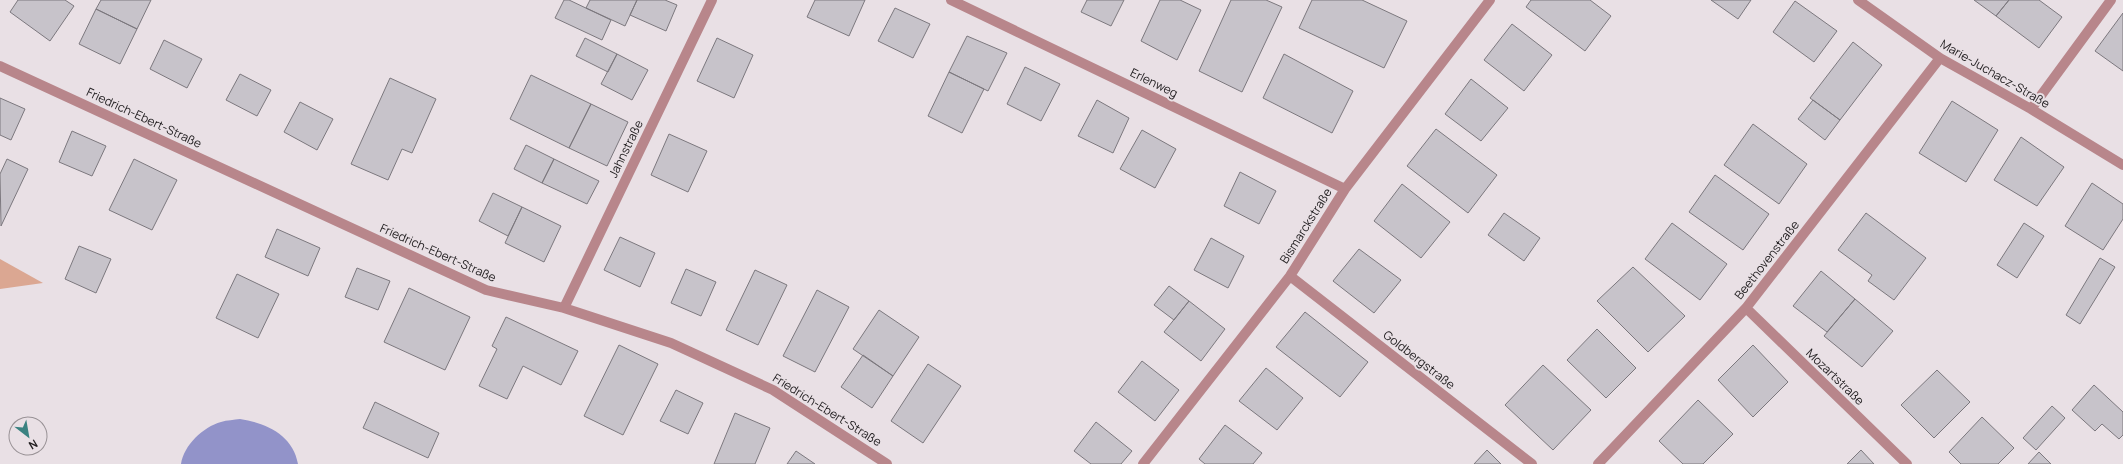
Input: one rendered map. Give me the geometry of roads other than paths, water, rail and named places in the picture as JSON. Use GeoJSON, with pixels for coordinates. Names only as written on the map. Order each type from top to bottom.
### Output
{"type":"FeatureCollection","features":[{"type":"Feature","properties":{"kind":"street","name":"Jahnstraße"},"geometry":{"type":"LineString","coordinates":[[564,308],[712,0]]}},
{"type":"Feature","properties":{"kind":"street","name":"Erlenweg"},"geometry":{"type":"LineString","coordinates":[[951,0],[1345,189]]}},
{"type":"Feature","properties":{"kind":"street","name":"Bismarckstraße"},"geometry":{"type":"LineString","coordinates":[[1143,464],[1290,276],[1345,189],[1490,0]]}},
{"type":"Feature","properties":{"kind":"street","name":"Marie-Juchacz-Straße"},"geometry":{"type":"LineString","coordinates":[[1858,0],[1940,58],[2031,109],[2123,165]]}},
{"type":"Feature","properties":{"kind":"street"},"geometry":{"type":"LineString","coordinates":[[2031,109],[2112,0]]}},
{"type":"Feature","properties":{"kind":"street","name":"Beethovenstraße"},"geometry":{"type":"LineString","coordinates":[[1598,464],[1746,308],[1940,58]]}},
{"type":"Feature","properties":{"kind":"street","name":"Friedrich-Ebert-Straße"},"geometry":{"type":"LineString","coordinates":[[0,66],[486,290],[564,308],[671,343],[773,390],[888,464]]}},
{"type":"Feature","properties":{"kind":"street","name":"Goldbergstraße"},"geometry":{"type":"LineString","coordinates":[[1290,276],[1532,464]]}},
{"type":"Feature","properties":{"kind":"street","name":"Mozartstraße"},"geometry":{"type":"LineString","coordinates":[[1746,308],[1907,464]]}},
{"type":"Feature","properties":{"kind":"water"},"geometry":{"type":"Polygon","coordinates":[[[240,419],[268,427],[277,432],[290,445],[298,464],[181,464],[186,450],[201,432],[214,424],[228,420],[240,419]]]}}]}
